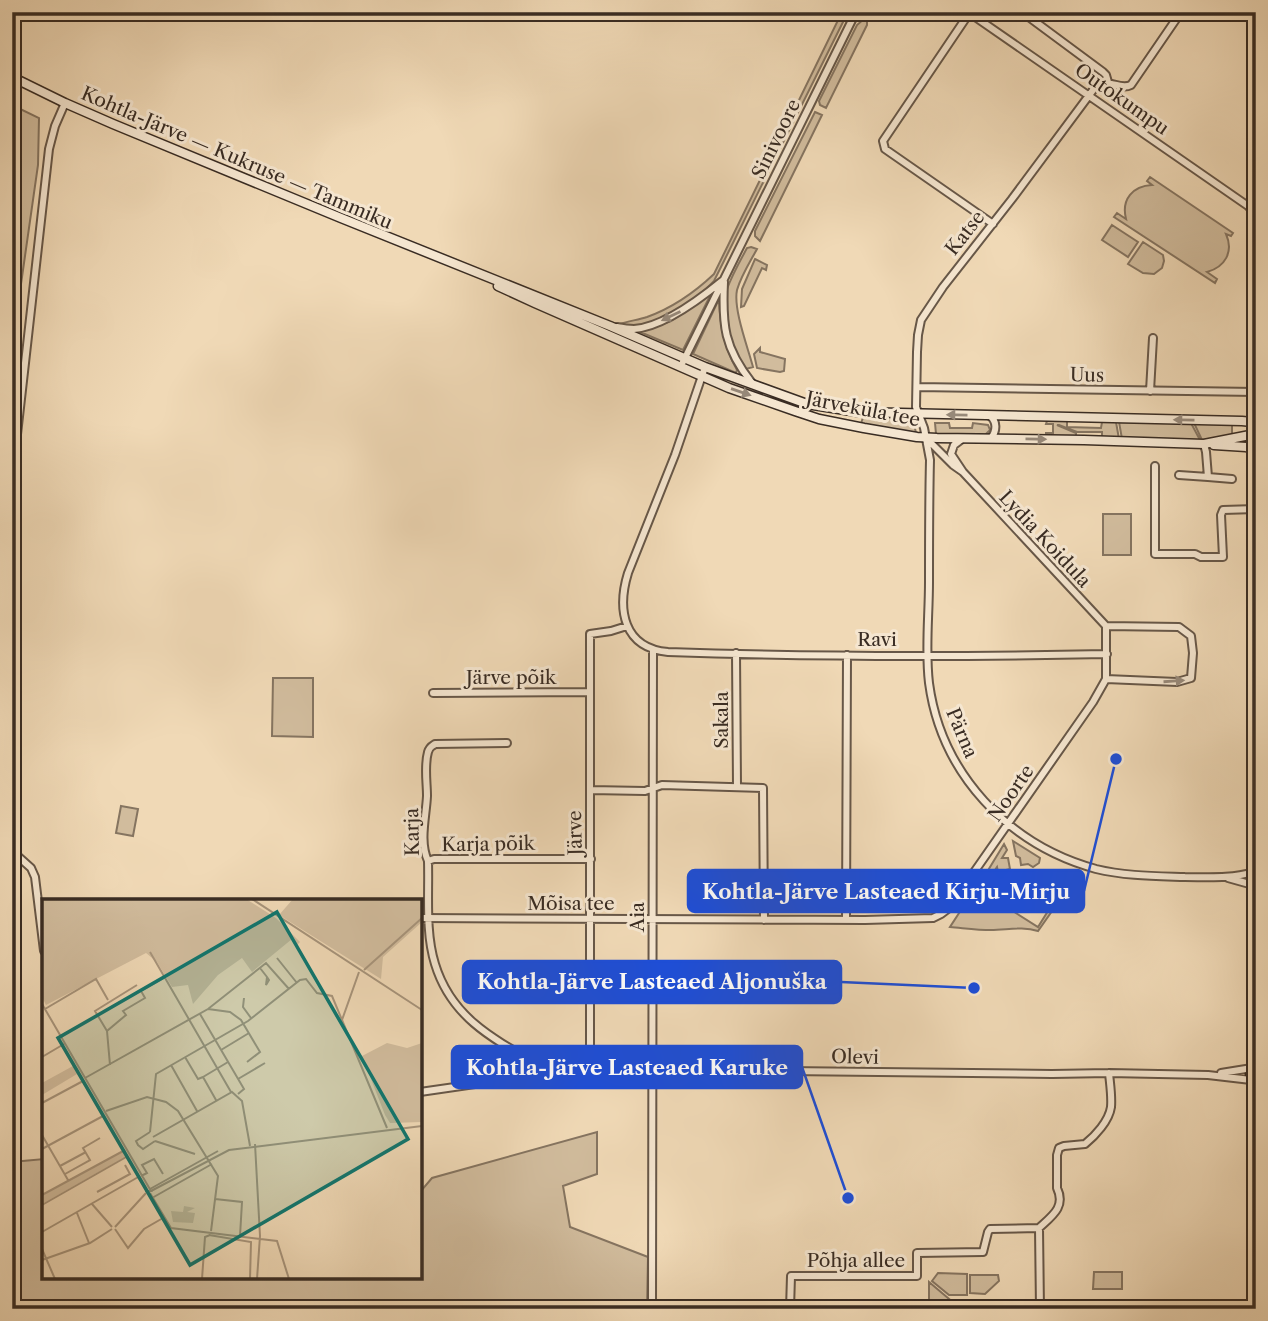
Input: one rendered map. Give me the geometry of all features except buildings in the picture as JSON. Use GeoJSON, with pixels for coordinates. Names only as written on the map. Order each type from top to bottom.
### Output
{"type":"FeatureCollection","features":[{"type":"Feature","properties":{"kind":"main road","name":"Kohtla-Järve — Kukruse — Tammiku"},"geometry":{"type":"LineString","coordinates":[[12,77],[65,103],[671,353]]}},
{"type":"Feature","properties":{"kind":"main road","name":"Kohtla-Järve — Kukruse — Tammiku"},"geometry":{"type":"LineString","coordinates":[[451,263],[656,356]]}},
{"type":"Feature","properties":{"kind":"main road","name":"Järveküla tee"},"geometry":{"type":"LineString","coordinates":[[671,353],[683,362]]}},
{"type":"Feature","properties":{"kind":"main road","name":"Järveküla tee"},"geometry":{"type":"LineString","coordinates":[[656,356],[753,384],[807,404],[858,412],[917,411],[1254,421]]}},
{"type":"Feature","properties":{"kind":"main road","name":"Järveküla tee"},"geometry":{"type":"LineString","coordinates":[[704,371],[729,388],[819,419],[925,438],[1254,443]]}},
{"type":"Feature","properties":{"kind":"main road"},"geometry":{"type":"LineString","coordinates":[[1204,444],[1246,447],[1254,443],[1249,430],[1254,421]]}},
{"type":"Feature","properties":{"kind":"main road"},"geometry":{"type":"LineString","coordinates":[[1255,869],[1251,880],[1255,888]]}},
{"type":"Feature","properties":{"kind":"main road"},"geometry":{"type":"LineString","coordinates":[[1254,1066],[1250,1074],[1256,1095]]}},
{"type":"Feature","properties":{"kind":"street","name":"Sinivoore"},"geometry":{"type":"LineString","coordinates":[[683,362],[856,12]]}},
{"type":"Feature","properties":{"kind":"street"},"geometry":{"type":"LineString","coordinates":[[1022,12],[1103,72],[1108,82],[1123,87],[1131,85],[1181,12]]}},
{"type":"Feature","properties":{"kind":"street"},"geometry":{"type":"LineString","coordinates":[[970,13],[883,141],[883,145],[993,224]]}},
{"type":"Feature","properties":{"kind":"street","name":"Outokumpu"},"geometry":{"type":"LineString","coordinates":[[970,13],[1256,214]]}},
{"type":"Feature","properties":{"kind":"street","name":"Katse"},"geometry":{"type":"LineString","coordinates":[[917,411],[917,343],[921,320],[1042,156],[1099,84],[1108,82]]}},
{"type":"Feature","properties":{"kind":"street"},"geometry":{"type":"LineString","coordinates":[[12,479],[50,149],[55,126],[65,103]]}},
{"type":"Feature","properties":{"kind":"street","name":"Sinivoore"},"geometry":{"type":"LineString","coordinates":[[610,326],[632,329],[651,324],[685,309],[724,280]]}},
{"type":"Feature","properties":{"kind":"street","name":"Sinivoore"},"geometry":{"type":"LineString","coordinates":[[724,280],[725,334],[736,362],[753,384]]}},
{"type":"Feature","properties":{"kind":"street"},"geometry":{"type":"LineString","coordinates":[[1150,391],[1153,338]]}},
{"type":"Feature","properties":{"kind":"street"},"geometry":{"type":"LineString","coordinates":[[650,649],[637,639],[627,626],[624,610],[626,579],[675,455],[704,371]]}},
{"type":"Feature","properties":{"kind":"street","name":"Uus"},"geometry":{"type":"LineString","coordinates":[[917,387],[1256,392]]}},
{"type":"Feature","properties":{"kind":"street","name":"Pärna"},"geometry":{"type":"LineString","coordinates":[[917,411],[930,460],[929,683],[934,707],[960,770],[984,801],[1008,825],[1051,852],[1084,866],[1136,876],[1226,878],[1255,888]]}},
{"type":"Feature","properties":{"kind":"street"},"geometry":{"type":"LineString","coordinates":[[989,415],[995,423],[995,433],[991,438]]}},
{"type":"Feature","properties":{"kind":"street","name":"Lydia Koidula"},"geometry":{"type":"LineString","coordinates":[[925,438],[962,472],[1106,626]]}},
{"type":"Feature","properties":{"kind":"street"},"geometry":{"type":"LineString","coordinates":[[962,472],[952,457],[951,450],[958,441],[973,438]]}},
{"type":"Feature","properties":{"kind":"street"},"geometry":{"type":"LineString","coordinates":[[1204,444],[1208,477]]}},
{"type":"Feature","properties":{"kind":"street"},"geometry":{"type":"LineString","coordinates":[[1155,466],[1155,554],[1223,557],[1223,510],[1256,509]]}},
{"type":"Feature","properties":{"kind":"street"},"geometry":{"type":"LineString","coordinates":[[1179,475],[1232,479]]}},
{"type":"Feature","properties":{"kind":"street","name":"Järve"},"geometry":{"type":"LineString","coordinates":[[590,1069],[590,634],[627,626]]}},
{"type":"Feature","properties":{"kind":"street"},"geometry":{"type":"LineString","coordinates":[[1106,626],[1179,627],[1191,636],[1191,678],[1177,682],[1106,679],[1106,626]]}},
{"type":"Feature","properties":{"kind":"street","name":"Ravi"},"geometry":{"type":"LineString","coordinates":[[650,649],[847,655],[1107,654]]}},
{"type":"Feature","properties":{"kind":"street","name":"Aia"},"geometry":{"type":"LineString","coordinates":[[650,649],[653,788],[652,1309]]}},
{"type":"Feature","properties":{"kind":"street","name":"Sakala"},"geometry":{"type":"LineString","coordinates":[[736,653],[737,786]]}},
{"type":"Feature","properties":{"kind":"street"},"geometry":{"type":"LineString","coordinates":[[846,920],[847,655]]}},
{"type":"Feature","properties":{"kind":"street","name":"Noorte"},"geometry":{"type":"LineString","coordinates":[[933,918],[949,908],[1093,702],[1106,679]]}},
{"type":"Feature","properties":{"kind":"street","name":"Järve põik"},"geometry":{"type":"LineString","coordinates":[[433,693],[589,692]]}},
{"type":"Feature","properties":{"kind":"street","name":"Karja"},"geometry":{"type":"LineString","coordinates":[[508,743],[447,743],[430,747],[426,762],[427,798],[424,818],[434,962],[453,1003],[497,1041],[545,1068]]}},
{"type":"Feature","properties":{"kind":"street"},"geometry":{"type":"LineString","coordinates":[[590,790],[639,791],[662,785],[763,788],[764,920]]}},
{"type":"Feature","properties":{"kind":"street"},"geometry":{"type":"LineString","coordinates":[[12,851],[31,869],[35,877],[42,935]]}},
{"type":"Feature","properties":{"kind":"street","name":"Karja põik"},"geometry":{"type":"LineString","coordinates":[[428,861],[591,859]]}},
{"type":"Feature","properties":{"kind":"street","name":"Pärna"},"geometry":{"type":"LineString","coordinates":[[1226,878],[1255,869]]}},
{"type":"Feature","properties":{"kind":"street","name":"Mõisa tee"},"geometry":{"type":"LineString","coordinates":[[422,918],[933,918]]}},
{"type":"Feature","properties":{"kind":"street","name":"Olevi"},"geometry":{"type":"LineString","coordinates":[[1208,1075],[1254,1066]]}},
{"type":"Feature","properties":{"kind":"street","name":"Olevi"},"geometry":{"type":"LineString","coordinates":[[422,1092],[517,1078],[545,1068],[1208,1075],[1253,1083]]}},
{"type":"Feature","properties":{"kind":"street"},"geometry":{"type":"LineString","coordinates":[[1040,1309],[1039,1228],[1059,1208],[1059,1148],[1085,1144],[1099,1130],[1110,1112],[1109,1073]]}},
{"type":"Feature","properties":{"kind":"street","name":"Põhja allee"},"geometry":{"type":"LineString","coordinates":[[790,1309],[791,1276],[917,1276],[917,1252],[983,1252],[990,1229],[1039,1228]]}},
{"type":"Feature","properties":{"kind":"shaded area"},"geometry":{"type":"Polygon","coordinates":[[[842,12],[848,12],[714,281],[670,314],[643,325],[620,324],[665,309],[714,274],[842,12]]]}},
{"type":"Feature","properties":{"kind":"shaded area"},"geometry":{"type":"Polygon","coordinates":[[[865,18],[867,25],[826,108],[820,105],[819,101],[857,25],[865,18]]]}},
{"type":"Feature","properties":{"kind":"shaded area"},"geometry":{"type":"Polygon","coordinates":[[[12,105],[39,118],[38,165],[12,347],[12,105]]]}},
{"type":"Feature","properties":{"kind":"shaded area"},"geometry":{"type":"Polygon","coordinates":[[[815,112],[822,115],[760,241],[755,236],[755,231],[815,112]]]}},
{"type":"Feature","properties":{"kind":"shaded area"},"geometry":{"type":"Polygon","coordinates":[[[1150,177],[1233,233],[1231,236],[1226,234],[1229,247],[1223,263],[1207,272],[1217,279],[1215,283],[1114,217],[1117,213],[1126,219],[1127,200],[1139,188],[1152,185],[1147,181],[1150,177]]]}},
{"type":"Feature","properties":{"kind":"shaded area"},"geometry":{"type":"Polygon","coordinates":[[[1112,225],[1138,242],[1128,257],[1102,240],[1112,225]]]}},
{"type":"Feature","properties":{"kind":"shaded area"},"geometry":{"type":"Polygon","coordinates":[[[1143,242],[1163,255],[1162,268],[1154,274],[1143,273],[1128,264],[1143,242]]]}},
{"type":"Feature","properties":{"kind":"shaded area"},"geometry":{"type":"Polygon","coordinates":[[[747,248],[757,249],[741,280],[736,298],[753,367],[746,369],[732,343],[726,320],[725,298],[736,268],[747,248]]]}},
{"type":"Feature","properties":{"kind":"shaded area"},"geometry":{"type":"Polygon","coordinates":[[[755,259],[767,265],[766,270],[762,268],[744,306],[741,307],[742,289],[755,259]]]}},
{"type":"Feature","properties":{"kind":"shaded area"},"geometry":{"type":"Polygon","coordinates":[[[711,294],[683,350],[640,332],[671,321],[711,294]]]}},
{"type":"Feature","properties":{"kind":"shaded area"},"geometry":{"type":"Polygon","coordinates":[[[719,299],[724,336],[736,373],[693,354],[719,299]]]}},
{"type":"Feature","properties":{"kind":"shaded area"},"geometry":{"type":"Polygon","coordinates":[[[760,348],[760,352],[785,359],[784,371],[757,368],[754,354],[760,348]]]}},
{"type":"Feature","properties":{"kind":"shaded area"},"geometry":{"type":"Polygon","coordinates":[[[863,417],[913,419],[916,433],[861,424],[863,417]]]}},
{"type":"Feature","properties":{"kind":"shaded area"},"geometry":{"type":"Polygon","coordinates":[[[1047,421],[1067,421],[1067,427],[1101,428],[1102,422],[1116,422],[1119,439],[1102,438],[1102,432],[1077,432],[1059,425],[1076,433],[1076,438],[1046,437],[1046,433],[1053,433],[1053,424],[1046,424],[1047,421]]]}},
{"type":"Feature","properties":{"kind":"shaded area"},"geometry":{"type":"Polygon","coordinates":[[[1119,422],[1191,423],[1200,440],[1122,439],[1119,422]]]}},
{"type":"Feature","properties":{"kind":"shaded area"},"geometry":{"type":"Polygon","coordinates":[[[935,423],[949,423],[950,428],[972,428],[973,423],[988,425],[990,430],[985,435],[936,434],[935,423]]]}},
{"type":"Feature","properties":{"kind":"shaded area"},"geometry":{"type":"Polygon","coordinates":[[[1194,423],[1232,424],[1232,436],[1202,440],[1194,423]]]}},
{"type":"Feature","properties":{"kind":"shaded area"},"geometry":{"type":"Polygon","coordinates":[[[1103,514],[1131,514],[1131,555],[1103,555],[1103,514]]]}},
{"type":"Feature","properties":{"kind":"shaded area"},"geometry":{"type":"Polygon","coordinates":[[[273,678],[313,678],[313,737],[272,736],[273,678]]]}},
{"type":"Feature","properties":{"kind":"shaded area"},"geometry":{"type":"Polygon","coordinates":[[[121,806],[138,809],[133,836],[116,833],[121,806]]]}},
{"type":"Feature","properties":{"kind":"shaded area"},"geometry":{"type":"Polygon","coordinates":[[[1013,841],[1040,858],[1039,863],[1033,867],[1028,864],[1021,865],[1013,841]]]}},
{"type":"Feature","properties":{"kind":"shaded area"},"geometry":{"type":"Polygon","coordinates":[[[1004,844],[1007,850],[1002,858],[1008,858],[1010,869],[998,872],[997,867],[991,876],[984,877],[1004,844]]]}},
{"type":"Feature","properties":{"kind":"shaded area"},"geometry":{"type":"Polygon","coordinates":[[[1060,881],[1069,881],[1071,884],[1038,931],[950,927],[976,887],[985,884],[981,891],[1038,927],[1063,887],[1060,881]]]}},
{"type":"Feature","properties":{"kind":"shaded area"},"geometry":{"type":"Polygon","coordinates":[[[597,1132],[597,1174],[563,1186],[570,1227],[648,1257],[647,1309],[26,1309],[19,1295],[12,1259],[12,1162],[42,1159],[42,1279],[422,1279],[422,1190],[432,1178],[597,1132]]]}},
{"type":"Feature","properties":{"kind":"shaded area"},"geometry":{"type":"Polygon","coordinates":[[[1094,1272],[1122,1272],[1122,1289],[1093,1289],[1094,1272]]]}},
{"type":"Feature","properties":{"kind":"shaded area"},"geometry":{"type":"Polygon","coordinates":[[[938,1273],[967,1274],[967,1295],[949,1295],[932,1281],[938,1273]]]}},
{"type":"Feature","properties":{"kind":"shaded area"},"geometry":{"type":"Polygon","coordinates":[[[970,1275],[998,1275],[999,1281],[985,1294],[970,1293],[970,1275]]]}},
{"type":"Feature","properties":{"kind":"shaded area"},"geometry":{"type":"Polygon","coordinates":[[[929,1282],[961,1309],[929,1309],[929,1282]]]}},
{"type":"Feature","properties":{"kind":"place","name":"Kohtla-Järve Lasteaed Kirju-Mirju"},"geometry":{"type":"Point","coordinates":[1116,759]}},
{"type":"Feature","properties":{"kind":"place","name":"Kohtla-Järve Lasteaed Aljonuška"},"geometry":{"type":"Point","coordinates":[974,988]}},
{"type":"Feature","properties":{"kind":"place","name":"Kohtla-Järve Lasteaed Karuke"},"geometry":{"type":"Point","coordinates":[848,1198]}}]}
